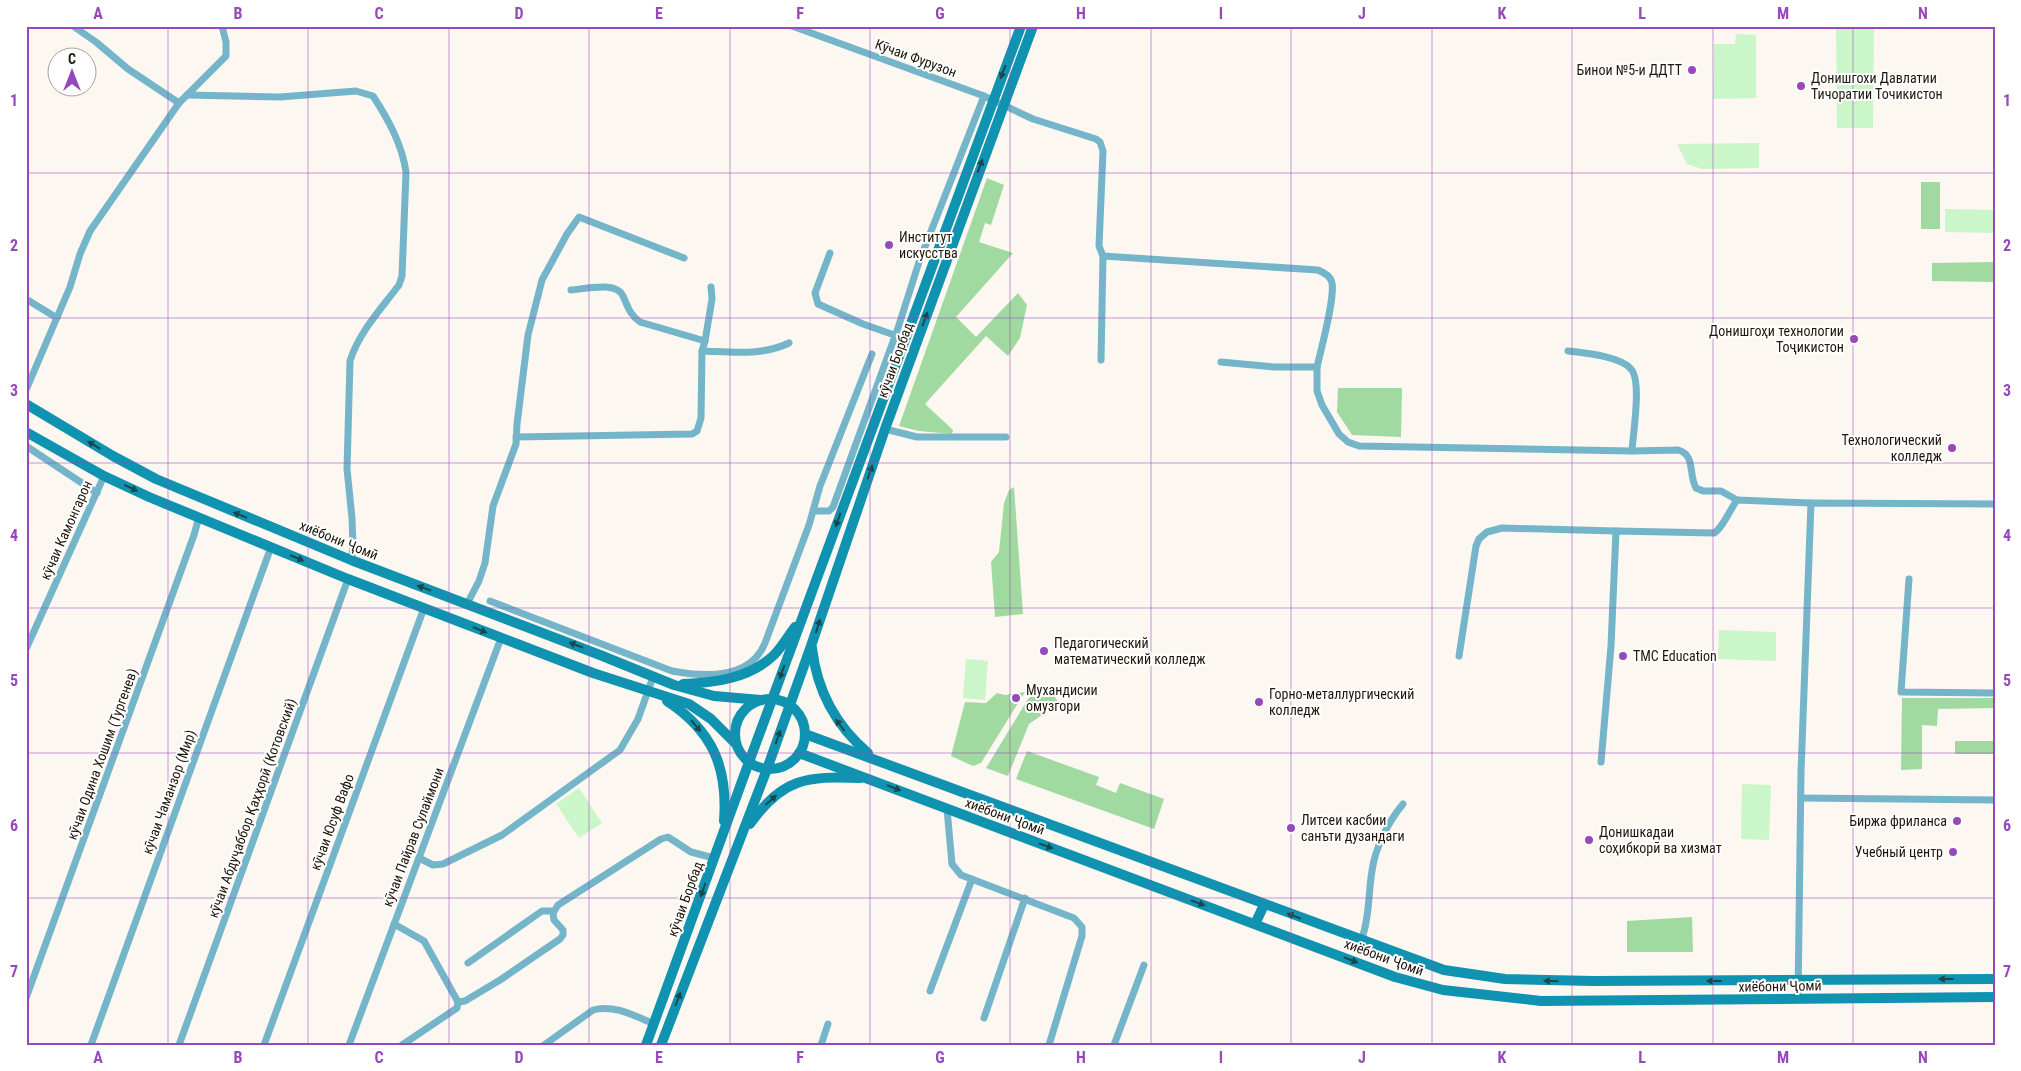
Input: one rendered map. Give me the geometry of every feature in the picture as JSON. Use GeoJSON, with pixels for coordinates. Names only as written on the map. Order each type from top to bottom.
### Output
{"type":"FeatureCollection","features":[{"type":"Feature","properties":{"kind":"main road","name":"кӯчаи Борбад"},"geometry":{"type":"LineString","coordinates":[[646,1045],[773,699],[900,337],[988,98],[1021,26]]}},
{"type":"Feature","properties":{"kind":"main road","name":"кӯчаи Борбад"},"geometry":{"type":"LineString","coordinates":[[661,1045],[767,770],[885,429],[1032,26]]}},
{"type":"Feature","properties":{"kind":"main road","name":"хиёбони Ҷомӣ"},"geometry":{"type":"LineString","coordinates":[[26,404],[113,456],[156,479],[351,560],[467,604],[602,650],[653,677],[674,685],[714,696],[761,700]]}},
{"type":"Feature","properties":{"kind":"main road"},"geometry":{"type":"LineString","coordinates":[[26,432],[104,476],[198,518],[348,579],[593,673],[689,704],[711,719],[736,744],[741,754],[749,762],[767,770],[784,766],[799,753],[805,734],[803,723],[798,712],[789,705],[773,699],[761,700],[742,712],[737,722],[736,744]]}},
{"type":"Feature","properties":{"kind":"main road"},"geometry":{"type":"LineString","coordinates":[[253,540],[260,523]]}},
{"type":"Feature","properties":{"kind":"main road"},"geometry":{"type":"LineString","coordinates":[[674,685],[723,677],[758,667],[763,658],[775,654],[802,618]]}},
{"type":"Feature","properties":{"kind":"main road"},"geometry":{"type":"LineString","coordinates":[[811,646],[820,687],[827,704],[845,731],[875,758]]}},
{"type":"Feature","properties":{"kind":"main road"},"geometry":{"type":"LineString","coordinates":[[653,693],[683,712],[706,738],[717,758],[724,785],[723,836]]}},
{"type":"Feature","properties":{"kind":"main road","name":"хиёбони Ҷомӣ"},"geometry":{"type":"LineString","coordinates":[[805,734],[875,758],[932,782],[1444,970],[1475,976],[1524,980],[1584,981],[1995,979]]}},
{"type":"Feature","properties":{"kind":"main road","name":"хиёбони Ҷомӣ"},"geometry":{"type":"LineString","coordinates":[[799,753],[870,778],[947,809],[1404,980],[1443,990],[1541,1001],[1995,997]]}},
{"type":"Feature","properties":{"kind":"main road"},"geometry":{"type":"LineString","coordinates":[[741,838],[761,809],[776,795],[798,782],[823,777],[870,778]]}},
{"type":"Feature","properties":{"kind":"main road"},"geometry":{"type":"LineString","coordinates":[[1255,924],[1264,905]]}},
{"type":"Feature","properties":{"kind":"street"},"geometry":{"type":"LineString","coordinates":[[73,26],[96,42],[128,69],[179,103]]}},
{"type":"Feature","properties":{"kind":"street"},"geometry":{"type":"LineString","coordinates":[[26,390],[70,287],[80,254],[90,231],[179,103],[226,56],[226,42],[222,26]]}},
{"type":"Feature","properties":{"kind":"street","name":"Кӯчаи Фурузон"},"geometry":{"type":"LineString","coordinates":[[792,26],[988,98],[1033,119],[1100,142],[1103,151],[1100,246],[1104,256]]}},
{"type":"Feature","properties":{"kind":"street"},"geometry":{"type":"LineString","coordinates":[[187,95],[280,97],[356,91],[373,96],[388,120],[404,159],[406,172],[402,276],[399,285],[354,346],[350,361],[347,469],[353,547],[351,560]]}},
{"type":"Feature","properties":{"kind":"street"},"geometry":{"type":"LineString","coordinates":[[467,604],[479,581],[485,563],[493,506],[516,444],[528,335],[542,280],[575,220],[579,217],[684,258]]}},
{"type":"Feature","properties":{"kind":"street"},"geometry":{"type":"LineString","coordinates":[[814,511],[829,511],[833,506],[900,337],[862,324],[818,304],[815,293],[830,252]]}},
{"type":"Feature","properties":{"kind":"street"},"geometry":{"type":"LineString","coordinates":[[1101,360],[1104,256],[1309,269],[1323,272],[1330,278],[1332,284],[1330,304],[1317,368],[1317,391],[1322,405],[1339,434],[1348,442],[1358,446],[1682,451],[1690,460],[1692,478],[1696,488],[1703,491],[1720,491],[1736,500],[1811,503],[1995,504]]}},
{"type":"Feature","properties":{"kind":"street"},"geometry":{"type":"LineString","coordinates":[[516,437],[692,434],[697,431],[701,418],[702,351],[712,299],[712,286]]}},
{"type":"Feature","properties":{"kind":"street"},"geometry":{"type":"LineString","coordinates":[[571,290],[612,288],[620,291],[633,317],[640,322],[705,341]]}},
{"type":"Feature","properties":{"kind":"street"},"geometry":{"type":"LineString","coordinates":[[26,299],[57,318]]}},
{"type":"Feature","properties":{"kind":"street"},"geometry":{"type":"LineString","coordinates":[[702,351],[756,352],[790,343]]}},
{"type":"Feature","properties":{"kind":"street"},"geometry":{"type":"LineString","coordinates":[[1568,351],[1599,355],[1627,365],[1632,369],[1636,384],[1632,450]]}},
{"type":"Feature","properties":{"kind":"street"},"geometry":{"type":"LineString","coordinates":[[763,658],[814,511],[820,486],[872,354]]}},
{"type":"Feature","properties":{"kind":"street"},"geometry":{"type":"LineString","coordinates":[[1221,362],[1274,367],[1317,368]]}},
{"type":"Feature","properties":{"kind":"street"},"geometry":{"type":"LineString","coordinates":[[885,429],[917,437],[1006,437]]}},
{"type":"Feature","properties":{"kind":"street"},"geometry":{"type":"LineString","coordinates":[[26,446],[97,493]]}},
{"type":"Feature","properties":{"kind":"street","name":"кӯчаи Камонгарон"},"geometry":{"type":"LineString","coordinates":[[26,649],[104,476]]}},
{"type":"Feature","properties":{"kind":"street"},"geometry":{"type":"LineString","coordinates":[[1460,656],[1476,546],[1479,538],[1487,532],[1502,528],[1714,533],[1721,529],[1726,516],[1736,500]]}},
{"type":"Feature","properties":{"kind":"street"},"geometry":{"type":"LineString","coordinates":[[1798,999],[1801,798],[1811,503]]}},
{"type":"Feature","properties":{"kind":"street","name":"кӯчаи Одина Хошим (Тургенев)"},"geometry":{"type":"LineString","coordinates":[[26,998],[194,535],[198,518]]}},
{"type":"Feature","properties":{"kind":"street"},"geometry":{"type":"LineString","coordinates":[[1601,762],[1611,646],[1616,531]]}},
{"type":"Feature","properties":{"kind":"street","name":"кӯчаи Чаманзор (Мир)"},"geometry":{"type":"LineString","coordinates":[[91,1045],[271,547]]}},
{"type":"Feature","properties":{"kind":"street","name":"кӯчаи Абдуҷаббор Қаҳҳорӣ (Котовский)"},"geometry":{"type":"LineString","coordinates":[[179,1045],[348,579]]}},
{"type":"Feature","properties":{"kind":"street"},"geometry":{"type":"LineString","coordinates":[[1909,579],[1900,692],[1995,693]]}},
{"type":"Feature","properties":{"kind":"street"},"geometry":{"type":"LineString","coordinates":[[490,601],[602,650],[672,671],[723,677]]}},
{"type":"Feature","properties":{"kind":"street","name":"кӯчаи Юсуф Вафо"},"geometry":{"type":"LineString","coordinates":[[264,1045],[424,608]]}},
{"type":"Feature","properties":{"kind":"street","name":"кӯчаи Пайрав Сулаймони"},"geometry":{"type":"LineString","coordinates":[[350,1045],[502,638]]}},
{"type":"Feature","properties":{"kind":"street"},"geometry":{"type":"LineString","coordinates":[[419,858],[433,865],[443,864],[502,835],[620,750],[653,693],[653,677]]}},
{"type":"Feature","properties":{"kind":"street"},"geometry":{"type":"LineString","coordinates":[[1801,798],[1995,800]]}},
{"type":"Feature","properties":{"kind":"street"},"geometry":{"type":"LineString","coordinates":[[1362,938],[1366,926],[1372,870],[1376,852],[1394,815],[1403,804]]}},
{"type":"Feature","properties":{"kind":"street"},"geometry":{"type":"LineString","coordinates":[[947,809],[952,864],[961,875],[1074,918],[1079,921],[1082,927],[1082,936],[1049,1045]]}},
{"type":"Feature","properties":{"kind":"street"},"geometry":{"type":"LineString","coordinates":[[468,963],[542,911],[553,911],[563,901],[665,837],[691,852],[714,858]]}},
{"type":"Feature","properties":{"kind":"street"},"geometry":{"type":"LineString","coordinates":[[930,991],[972,878]]}},
{"type":"Feature","properties":{"kind":"street"},"geometry":{"type":"LineString","coordinates":[[984,1018],[1025,898]]}},
{"type":"Feature","properties":{"kind":"street"},"geometry":{"type":"LineString","coordinates":[[458,1002],[465,1001],[500,980],[560,939],[563,935],[563,930],[554,920],[553,911]]}},
{"type":"Feature","properties":{"kind":"street"},"geometry":{"type":"LineString","coordinates":[[394,924],[424,941],[458,1002],[457,1008],[402,1045]]}},
{"type":"Feature","properties":{"kind":"street"},"geometry":{"type":"LineString","coordinates":[[1114,1045],[1144,965]]}},
{"type":"Feature","properties":{"kind":"street"},"geometry":{"type":"LineString","coordinates":[[544,1045],[593,1010],[602,1007],[622,1011],[654,1024]]}},
{"type":"Feature","properties":{"kind":"street"},"geometry":{"type":"LineString","coordinates":[[821,1045],[828,1024]]}},
{"type":"Feature","properties":{"kind":"green space"},"geometry":{"type":"Polygon","coordinates":[[[1836,26],[1874,26],[1873,128],[1837,128],[1836,26]]]}},
{"type":"Feature","properties":{"kind":"green space"},"geometry":{"type":"Polygon","coordinates":[[[1736,34],[1756,35],[1756,98],[1713,99],[1714,44],[1735,44],[1736,34]]]}},
{"type":"Feature","properties":{"kind":"green space"},"geometry":{"type":"Polygon","coordinates":[[[1759,143],[1759,168],[1702,169],[1687,164],[1677,144],[1759,143]]]}},
{"type":"Feature","properties":{"kind":"green space"},"geometry":{"type":"Polygon","coordinates":[[[987,178],[1004,185],[991,225],[985,223],[979,242],[1013,253],[956,317],[976,337],[1018,293],[1027,305],[1020,338],[1008,356],[986,336],[925,404],[953,430],[952,434],[919,431],[899,426],[987,178]]]}},
{"type":"Feature","properties":{"kind":"green space"},"geometry":{"type":"Polygon","coordinates":[[[1921,182],[1940,182],[1940,229],[1921,229],[1921,182]]]}},
{"type":"Feature","properties":{"kind":"green space"},"geometry":{"type":"Polygon","coordinates":[[[1945,209],[1995,210],[1995,233],[1945,232],[1945,209]]]}},
{"type":"Feature","properties":{"kind":"green space"},"geometry":{"type":"Polygon","coordinates":[[[1995,262],[1995,282],[1932,281],[1932,263],[1995,262]]]}},
{"type":"Feature","properties":{"kind":"green space"},"geometry":{"type":"Polygon","coordinates":[[[1338,388],[1402,388],[1401,437],[1352,435],[1337,412],[1338,388]]]}},
{"type":"Feature","properties":{"kind":"green space"},"geometry":{"type":"Polygon","coordinates":[[[1014,487],[1023,614],[995,617],[991,562],[999,552],[1004,503],[1009,490],[1014,487]]]}},
{"type":"Feature","properties":{"kind":"green space"},"geometry":{"type":"Polygon","coordinates":[[[1719,630],[1776,632],[1776,661],[1718,659],[1719,630]]]}},
{"type":"Feature","properties":{"kind":"green space"},"geometry":{"type":"Polygon","coordinates":[[[966,659],[988,661],[985,700],[963,698],[966,659]]]}},
{"type":"Feature","properties":{"kind":"green space"},"geometry":{"type":"Polygon","coordinates":[[[1047,686],[1059,703],[1029,724],[1008,776],[986,768],[1028,699],[1039,688],[1047,686]]]}},
{"type":"Feature","properties":{"kind":"green space"},"geometry":{"type":"Polygon","coordinates":[[[1025,692],[981,763],[973,766],[951,756],[965,702],[986,703],[997,693],[1005,695],[1025,692]]]}},
{"type":"Feature","properties":{"kind":"green space"},"geometry":{"type":"Polygon","coordinates":[[[1902,698],[1995,698],[1995,708],[1938,709],[1937,726],[1922,725],[1922,769],[1901,770],[1902,698]]]}},
{"type":"Feature","properties":{"kind":"green space"},"geometry":{"type":"Polygon","coordinates":[[[1955,741],[1995,741],[1995,754],[1955,754],[1955,741]]]}},
{"type":"Feature","properties":{"kind":"green space"},"geometry":{"type":"Polygon","coordinates":[[[1027,751],[1099,777],[1096,785],[1116,793],[1120,783],[1164,799],[1154,829],[1016,779],[1027,751]]]}},
{"type":"Feature","properties":{"kind":"green space"},"geometry":{"type":"Polygon","coordinates":[[[1742,784],[1771,785],[1769,840],[1741,839],[1742,784]]]}},
{"type":"Feature","properties":{"kind":"green space"},"geometry":{"type":"Polygon","coordinates":[[[579,788],[602,823],[579,838],[556,804],[579,788]]]}},
{"type":"Feature","properties":{"kind":"green space"},"geometry":{"type":"Polygon","coordinates":[[[1692,917],[1693,952],[1627,952],[1627,921],[1692,917]]]}},
{"type":"Feature","properties":{"kind":"place","name":"Бинои №5-и ДДТТ"},"geometry":{"type":"Point","coordinates":[1692,70]}},
{"type":"Feature","properties":{"kind":"place","name":"Донишгохи Давлатии Тичоратии Точикистон"},"geometry":{"type":"Point","coordinates":[1801,86]}},
{"type":"Feature","properties":{"kind":"place","name":"Институт искусства"},"geometry":{"type":"Point","coordinates":[889,245]}},
{"type":"Feature","properties":{"kind":"place","name":"Донишгоҳи технологии Тоҷикистон"},"geometry":{"type":"Point","coordinates":[1854,339]}},
{"type":"Feature","properties":{"kind":"place","name":"Технологический колледж"},"geometry":{"type":"Point","coordinates":[1952,448]}},
{"type":"Feature","properties":{"kind":"place","name":"Педагогический математический колледж"},"geometry":{"type":"Point","coordinates":[1044,651]}},
{"type":"Feature","properties":{"kind":"place","name":"TMC Education"},"geometry":{"type":"Point","coordinates":[1623,656]}},
{"type":"Feature","properties":{"kind":"place","name":"Мухандисии омузгори"},"geometry":{"type":"Point","coordinates":[1016,698]}},
{"type":"Feature","properties":{"kind":"place","name":"Горно-металлургический колледж"},"geometry":{"type":"Point","coordinates":[1259,702]}},
{"type":"Feature","properties":{"kind":"place","name":"Биржа фриланса"},"geometry":{"type":"Point","coordinates":[1957,821]}},
{"type":"Feature","properties":{"kind":"place","name":"Литсеи касбии санъти дузандаги"},"geometry":{"type":"Point","coordinates":[1291,828]}},
{"type":"Feature","properties":{"kind":"place","name":"Донишкадаи соҳибкорӣ ва хизмат"},"geometry":{"type":"Point","coordinates":[1589,840]}},
{"type":"Feature","properties":{"kind":"place","name":"Учебный центр"},"geometry":{"type":"Point","coordinates":[1953,852]}}]}
